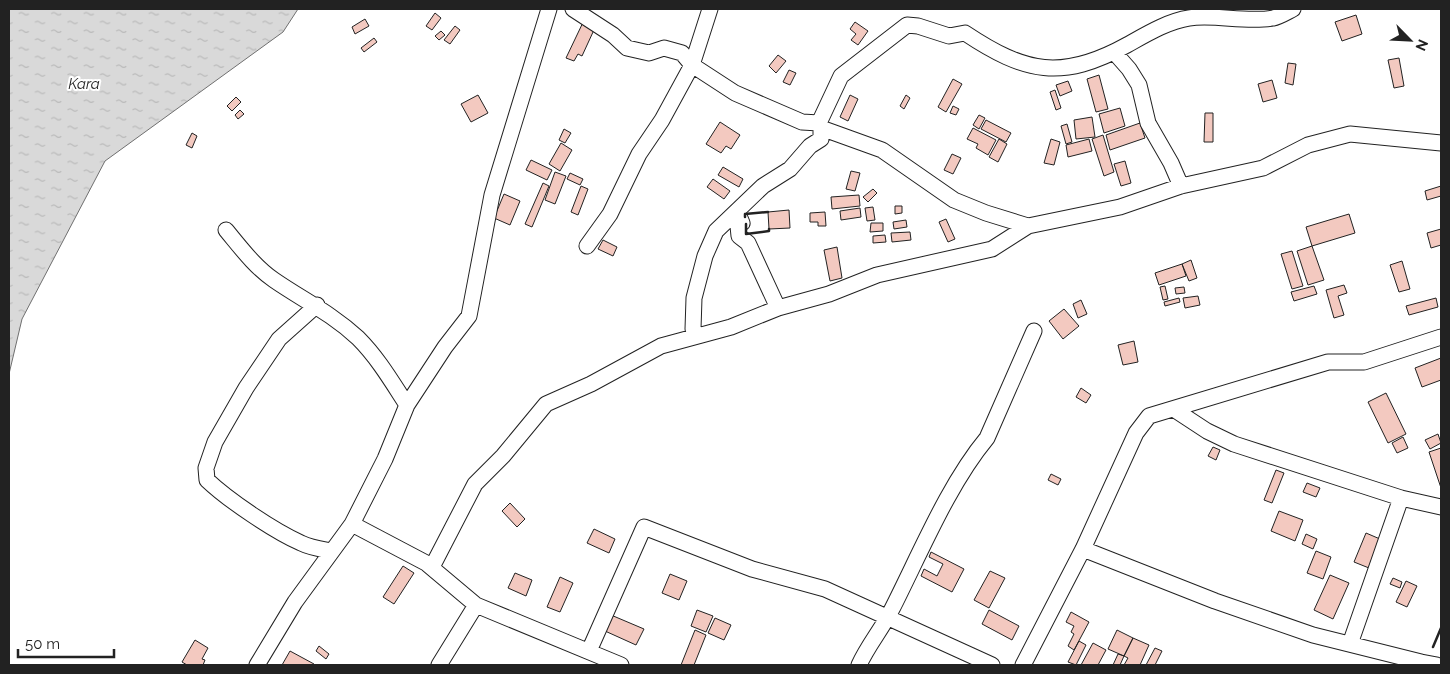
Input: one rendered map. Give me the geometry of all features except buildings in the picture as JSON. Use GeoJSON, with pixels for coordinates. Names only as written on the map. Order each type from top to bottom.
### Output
{"type":"FeatureCollection","features":[{"type":"Feature","properties":{"kind":"street"},"geometry":{"type":"LineString","coordinates":[[258,665],[295,602],[352,524],[384,459],[407,406],[445,347],[469,316],[492,195],[549,9]]}},
{"type":"Feature","properties":{"kind":"street"},"geometry":{"type":"LineString","coordinates":[[573,9],[614,35],[627,48],[649,53],[664,48],[682,53],[692,65],[735,93],[802,122],[820,126],[882,150],[954,200],[986,213],[1028,226]]}},
{"type":"Feature","properties":{"kind":"street"},"geometry":{"type":"LineString","coordinates":[[587,246],[610,214],[639,154],[662,120],[692,65],[710,9]]}},
{"type":"Feature","properties":{"kind":"street"},"geometry":{"type":"LineString","coordinates":[[697,335],[693,329],[694,298],[705,256],[716,231],[763,186],[790,169],[810,146],[821,139],[820,126],[841,76],[907,25],[918,26],[950,36],[965,33],[999,55],[1038,69],[1074,66],[1114,52],[1151,32],[1188,18],[1273,18],[1293,9]]}},
{"type":"Feature","properties":{"kind":"street"},"geometry":{"type":"LineString","coordinates":[[1114,52],[1129,69],[1138,85],[1148,123],[1171,163],[1181,186]]}},
{"type":"Feature","properties":{"kind":"street"},"geometry":{"type":"LineString","coordinates":[[432,567],[475,484],[503,456],[546,404],[591,384],[661,346],[731,327],[778,308],[829,294],[877,275],[992,249],[1028,226],[1120,207],[1181,186],[1263,168],[1308,145],[1350,134],[1441,143]]}},
{"type":"Feature","properties":{"kind":"street"},"geometry":{"type":"LineString","coordinates":[[737,211],[742,223],[738,226],[739,236],[748,243],[778,308]]}},
{"type":"Feature","properties":{"kind":"street"},"geometry":{"type":"LineString","coordinates":[[226,230],[256,266],[273,280],[317,305],[374,355],[407,406]]}},
{"type":"Feature","properties":{"kind":"street"},"geometry":{"type":"LineString","coordinates":[[317,305],[279,339],[246,388],[215,442],[206,468],[207,480],[218,491],[300,543],[332,551]]}},
{"type":"Feature","properties":{"kind":"street"},"geometry":{"type":"LineString","coordinates":[[859,665],[868,646],[887,618],[940,513],[975,452],[987,438],[1034,331]]}},
{"type":"Feature","properties":{"kind":"street"},"geometry":{"type":"LineString","coordinates":[[1023,665],[1082,549],[1136,433],[1148,416],[1175,410],[1328,362],[1364,362],[1441,337]]}},
{"type":"Feature","properties":{"kind":"street"},"geometry":{"type":"LineString","coordinates":[[1175,410],[1207,431],[1234,444],[1292,461],[1401,498],[1441,507]]}},
{"type":"Feature","properties":{"kind":"street"},"geometry":{"type":"LineString","coordinates":[[1350,644],[1401,498]]}},
{"type":"Feature","properties":{"kind":"street"},"geometry":{"type":"LineString","coordinates":[[352,524],[432,567],[476,605],[621,665]]}},
{"type":"Feature","properties":{"kind":"street"},"geometry":{"type":"LineString","coordinates":[[589,651],[644,527],[752,569],[825,589],[992,665]]}},
{"type":"Feature","properties":{"kind":"street"},"geometry":{"type":"LineString","coordinates":[[1082,549],[1215,601],[1313,634],[1421,664],[1437,665]]}},
{"type":"Feature","properties":{"kind":"street"},"geometry":{"type":"LineString","coordinates":[[439,665],[476,605]]}},
{"type":"Feature","properties":{"kind":"water","name":"Kara"},"geometry":{"type":"Polygon","coordinates":[[[9,9],[298,9],[283,32],[105,161],[22,319],[9,374],[9,9]]]}},
{"type":"Feature","properties":{"kind":"wall"},"geometry":{"type":"LineString","coordinates":[[745,217],[745,214],[768,212]]}},
{"type":"Feature","properties":{"kind":"wall"},"geometry":{"type":"LineString","coordinates":[[746,224],[746,234],[769,231],[769,229]]}},
{"type":"Feature","properties":{"kind":"wall"},"geometry":{"type":"LineString","coordinates":[[1433,647],[1441,628]]}}]}
